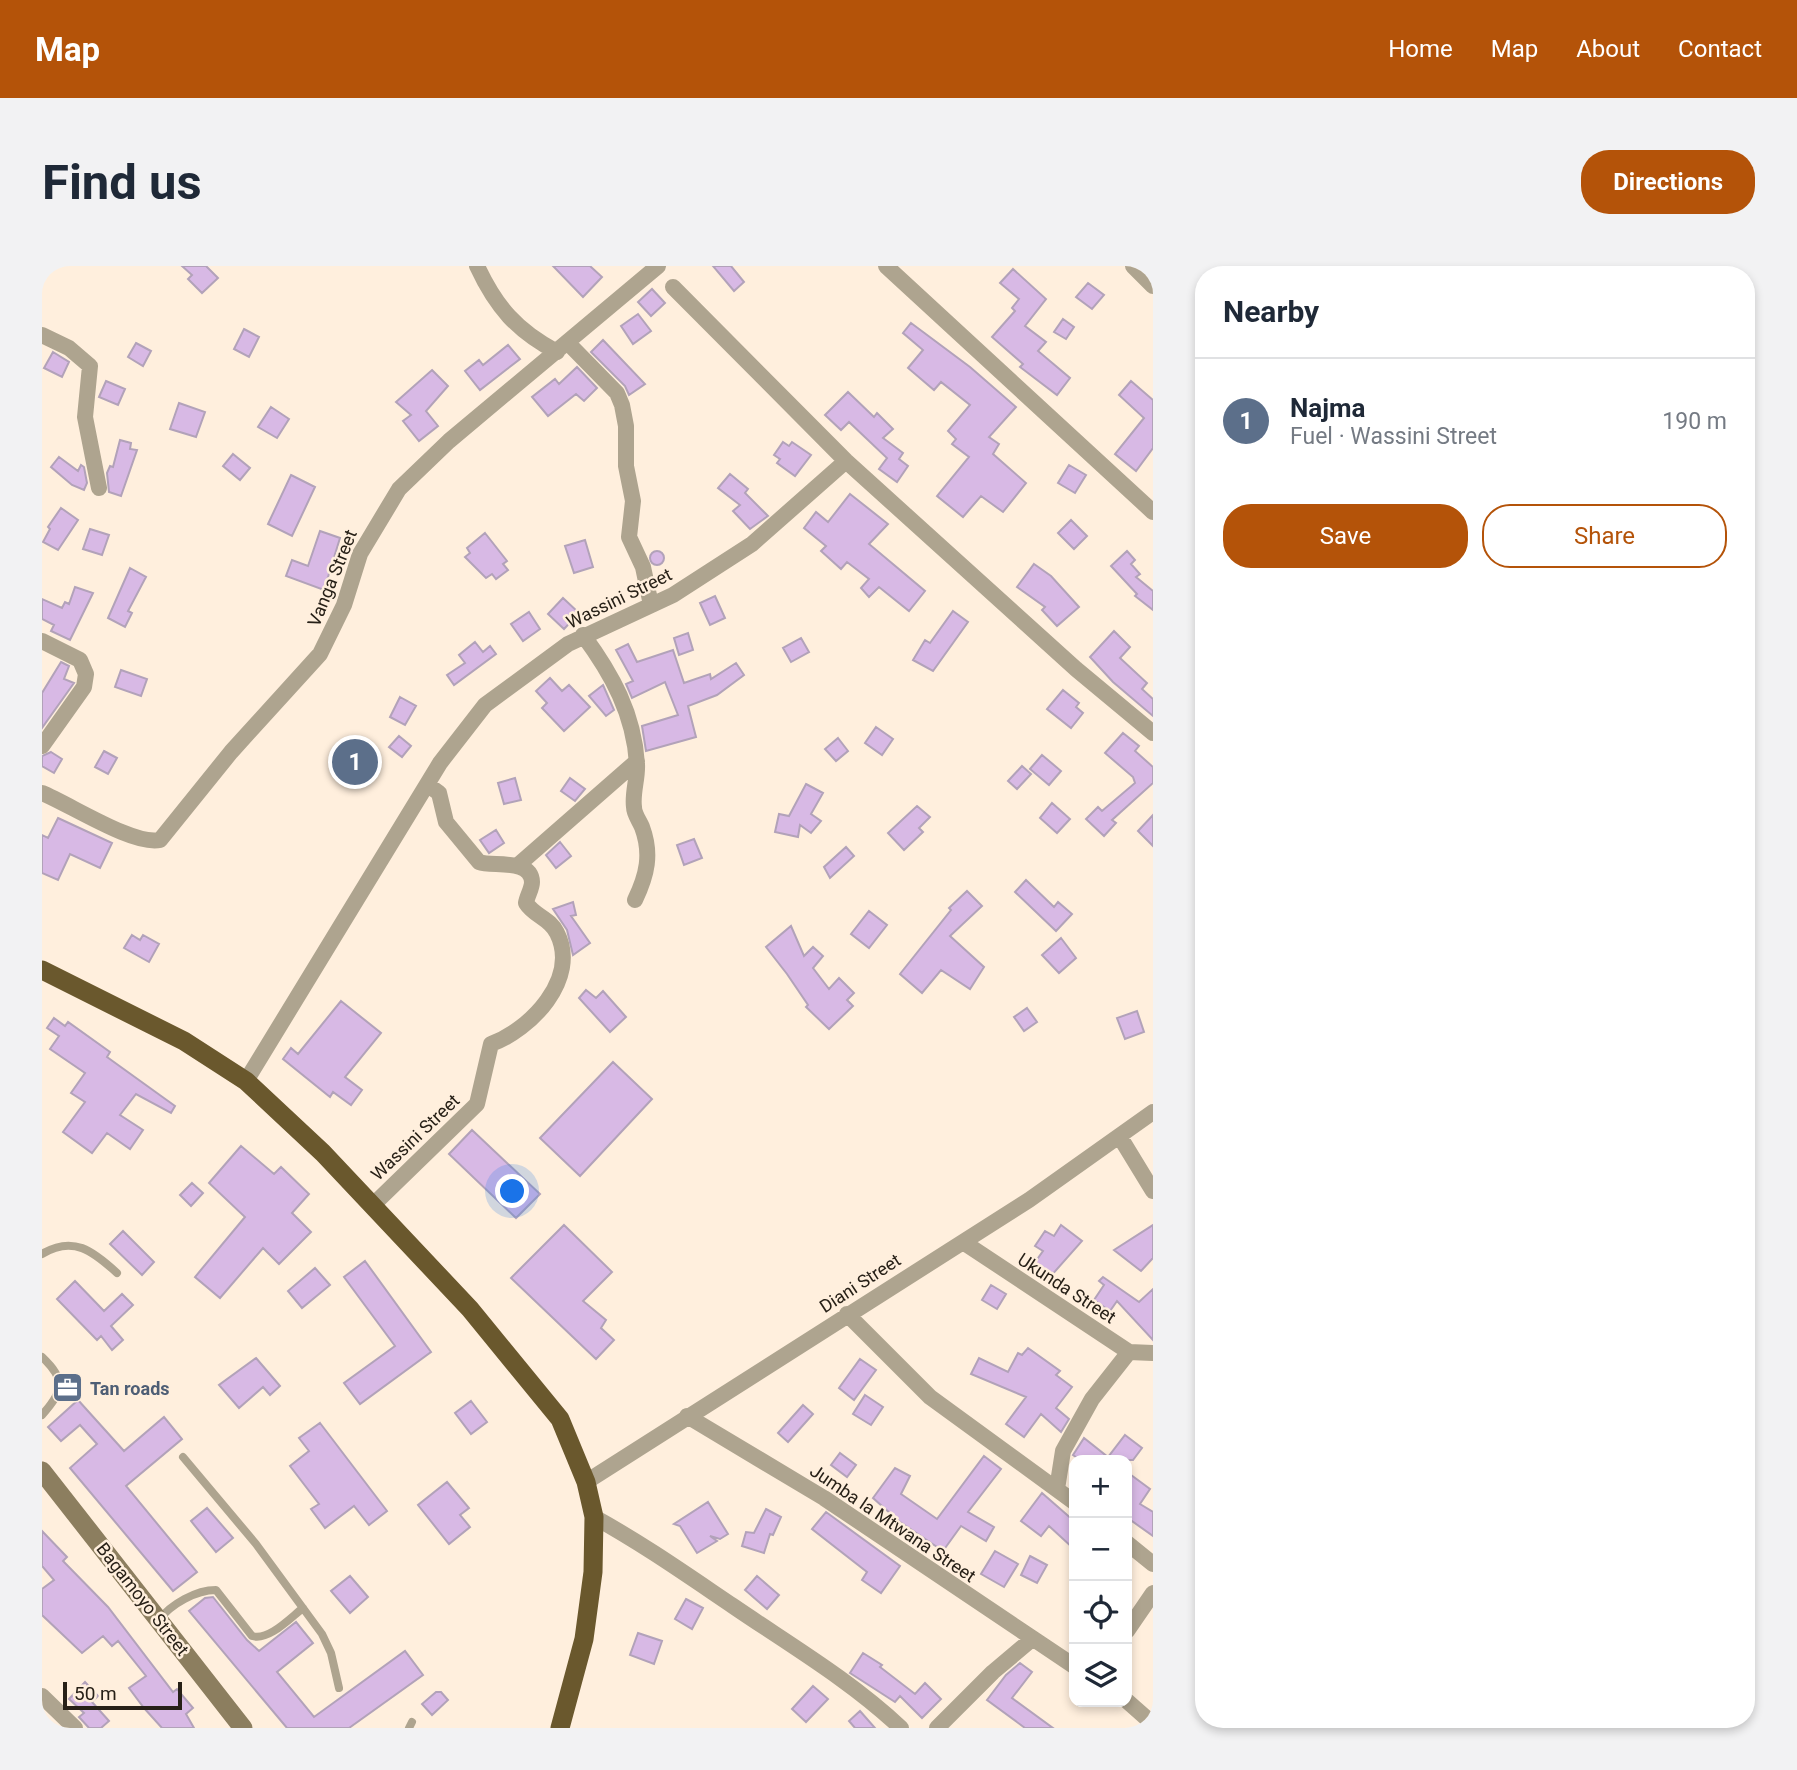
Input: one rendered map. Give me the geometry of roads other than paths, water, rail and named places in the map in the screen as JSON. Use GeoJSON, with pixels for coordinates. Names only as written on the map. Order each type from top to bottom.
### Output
{"type":"FeatureCollection","features":[{"type":"Feature","properties":{"kind":"highway"},"geometry":{"type":"LineString","coordinates":[[42,970],[143,1018],[246,1081],[323,1153],[373,1205],[521,1367],[560,1419],[586,1482],[594,1517],[593,1572],[584,1639],[561,1727]]}},
{"type":"Feature","properties":{"kind":"main road","name":"Bagamoyo Street"},"geometry":{"type":"LineString","coordinates":[[43,1474],[243,1728]]}},
{"type":"Feature","properties":{"kind":"street"},"geometry":{"type":"LineString","coordinates":[[477,266],[499,308],[526,332],[562,347],[617,393],[626,426],[626,466],[633,502],[629,537],[643,567],[651,605]]}},
{"type":"Feature","properties":{"kind":"street","name":"Vanga Street"},"geometry":{"type":"LineString","coordinates":[[42,793],[131,837],[149,843],[160,840],[231,752],[320,654],[344,605],[360,554],[399,489],[449,441],[658,266]]}},
{"type":"Feature","properties":{"kind":"street"},"geometry":{"type":"LineString","coordinates":[[886,266],[1153,512]]}},
{"type":"Feature","properties":{"kind":"street"},"geometry":{"type":"LineString","coordinates":[[1133,266],[1153,286]]}},
{"type":"Feature","properties":{"kind":"street"},"geometry":{"type":"LineString","coordinates":[[673,287],[846,461],[1076,669],[1153,733]]}},
{"type":"Feature","properties":{"kind":"street"},"geometry":{"type":"LineString","coordinates":[[42,335],[69,348],[90,366],[85,417],[99,488]]}},
{"type":"Feature","properties":{"kind":"street","name":"Wassini Street"},"geometry":{"type":"LineString","coordinates":[[246,1081],[458,737],[485,705],[527,671],[583,635],[701,579],[752,544],[846,461]]}},
{"type":"Feature","properties":{"kind":"street"},"geometry":{"type":"LineString","coordinates":[[583,635],[609,671],[622,698],[637,761],[634,809],[644,835],[648,871],[635,900]]}},
{"type":"Feature","properties":{"kind":"street"},"geometry":{"type":"LineString","coordinates":[[42,641],[80,660],[86,679],[42,746]]}},
{"type":"Feature","properties":{"kind":"street"},"geometry":{"type":"LineString","coordinates":[[428,785],[439,793],[446,822],[479,862],[486,865],[517,866],[637,761]]}},
{"type":"Feature","properties":{"kind":"street","name":"Wassini Street"},"geometry":{"type":"LineString","coordinates":[[373,1205],[477,1104],[491,1044],[506,1039],[527,1021],[558,983],[559,936],[544,916],[527,906],[531,878],[517,866]]}},
{"type":"Feature","properties":{"kind":"street","name":"Diani Street"},"geometry":{"type":"LineString","coordinates":[[586,1482],[963,1242],[1121,1137],[1153,1112]]}},
{"type":"Feature","properties":{"kind":"street"},"geometry":{"type":"LineString","coordinates":[[1121,1137],[1153,1191]]}},
{"type":"Feature","properties":{"kind":"street","name":"Ukunda Street"},"geometry":{"type":"LineString","coordinates":[[963,1242],[1129,1352]]}},
{"type":"Feature","properties":{"kind":"street"},"geometry":{"type":"LineString","coordinates":[[847,1314],[930,1397],[1069,1498]]}},
{"type":"Feature","properties":{"kind":"street"},"geometry":{"type":"LineString","coordinates":[[1057,1489],[1063,1451],[1093,1399],[1129,1352],[1153,1353]]}},
{"type":"Feature","properties":{"kind":"street","name":"Jumba la Mtwana Street"},"geometry":{"type":"LineString","coordinates":[[687,1416],[824,1498],[1069,1664]]}},
{"type":"Feature","properties":{"kind":"street"},"geometry":{"type":"LineString","coordinates":[[594,1517],[645,1545],[774,1631],[830,1671],[901,1728]]}},
{"type":"Feature","properties":{"kind":"street"},"geometry":{"type":"LineString","coordinates":[[1132,1547],[1153,1563]]}},
{"type":"Feature","properties":{"kind":"street"},"geometry":{"type":"LineString","coordinates":[[1132,1623],[1153,1593]]}},
{"type":"Feature","properties":{"kind":"street"},"geometry":{"type":"LineString","coordinates":[[937,1728],[993,1672],[1031,1640]]}},
{"type":"Feature","properties":{"kind":"street"},"geometry":{"type":"LineString","coordinates":[[42,1696],[75,1728]]}},
{"type":"Feature","properties":{"kind":"street"},"geometry":{"type":"LineString","coordinates":[[1132,1705],[1153,1724]]}},
{"type":"Feature","properties":{"kind":"lane"},"geometry":{"type":"LineString","coordinates":[[42,1254],[67,1244],[89,1248],[117,1273]]}},
{"type":"Feature","properties":{"kind":"lane"},"geometry":{"type":"LineString","coordinates":[[42,1357],[57,1372],[61,1381],[60,1389],[42,1415]]}},
{"type":"Feature","properties":{"kind":"lane"},"geometry":{"type":"LineString","coordinates":[[183,1457],[256,1544],[303,1608],[331,1653],[339,1688]]}},
{"type":"Feature","properties":{"kind":"lane"},"geometry":{"type":"LineString","coordinates":[[159,1620],[190,1597],[216,1590],[252,1636],[257,1638],[303,1608]]}},
{"type":"Feature","properties":{"kind":"place","name":"Najma"},"geometry":{"type":"Point","coordinates":[355,762]}},
{"type":"Feature","properties":{"kind":"place","name":"Tan roads"},"geometry":{"type":"Point","coordinates":[67,1388]}}]}
